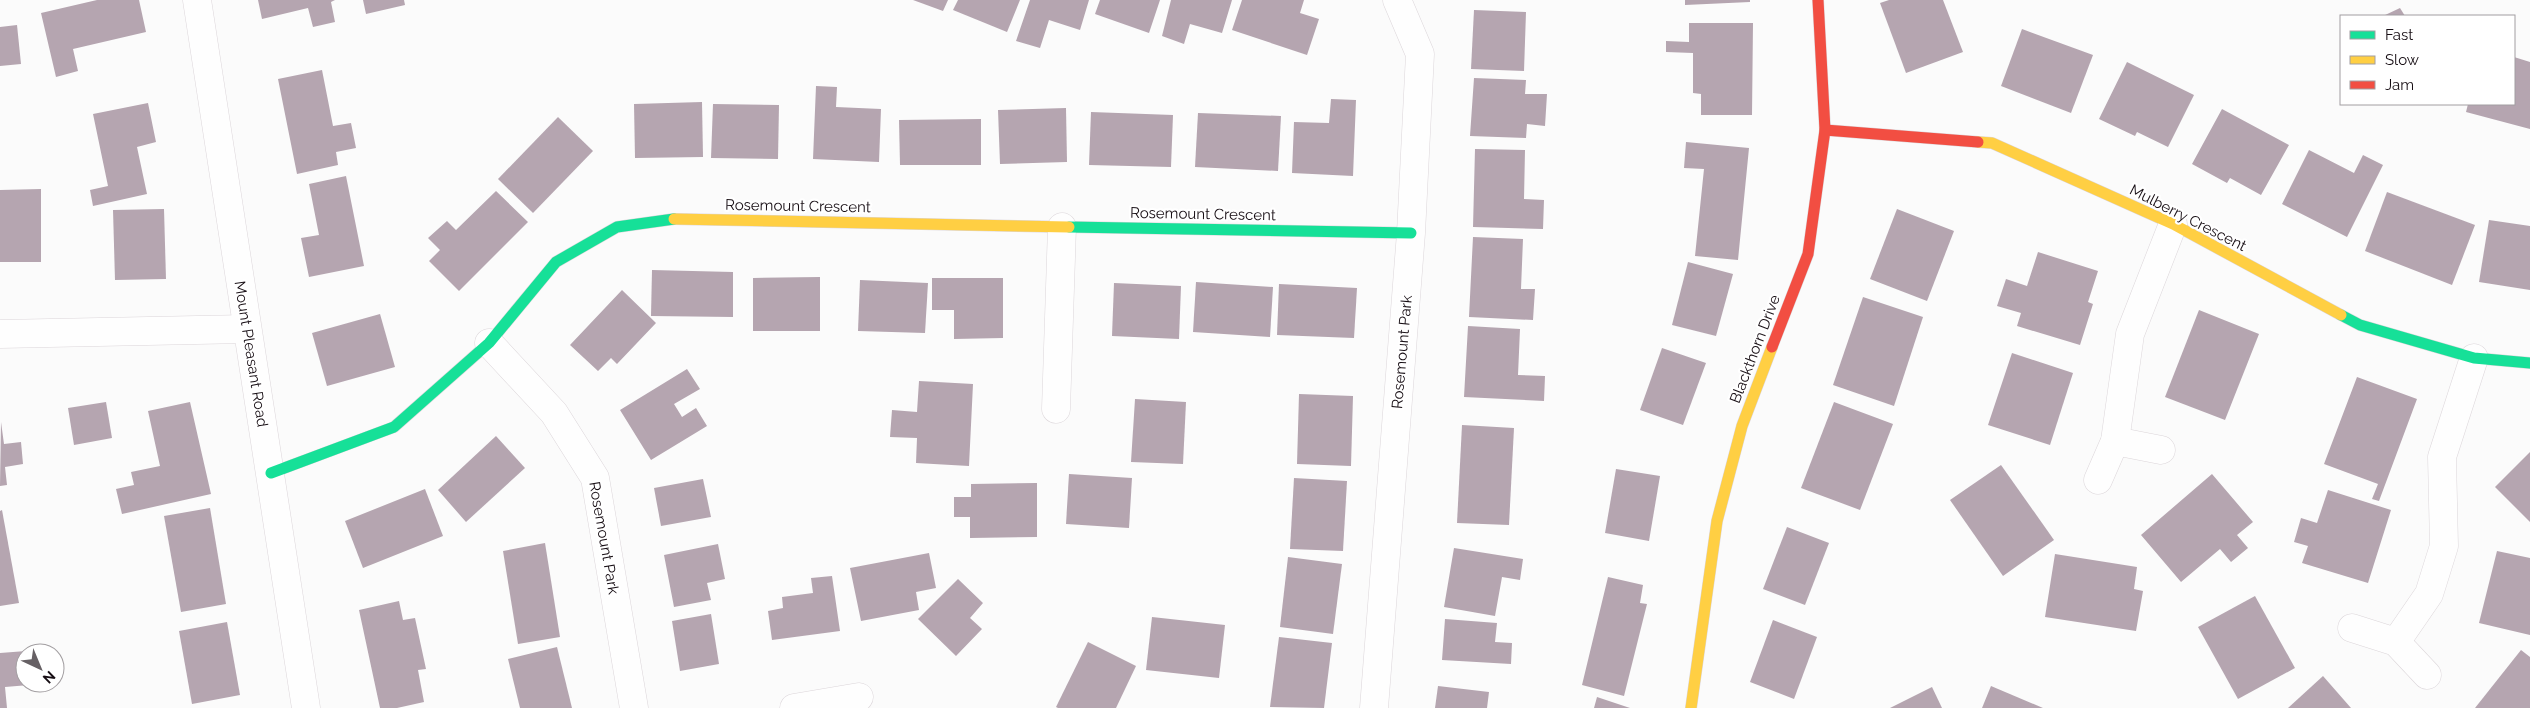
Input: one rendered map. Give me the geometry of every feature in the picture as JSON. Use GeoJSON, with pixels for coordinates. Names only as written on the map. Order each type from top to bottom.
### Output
{"type":"FeatureCollection","features":[{"type":"Feature","properties":{"kind":"street","name":"Mount Pleasant Road"},"geometry":{"type":"LineString","coordinates":[[197,0],[246,329],[271,473],[306,708]]}},
{"type":"Feature","properties":{"kind":"street","name":"Rosemount Park"},"geometry":{"type":"LineString","coordinates":[[1374,708],[1412,233],[1420,54],[1397,0]]}},
{"type":"Feature","properties":{"kind":"street","name":"Blackthorn Drive"},"geometry":{"type":"LineString","coordinates":[[1691,708],[1717,521],[1742,426],[1808,254],[1825,130],[1818,0]]}},
{"type":"Feature","properties":{"kind":"street","name":"Mulberry Crescent"},"geometry":{"type":"LineString","coordinates":[[1825,130],[1992,143],[2173,224],[2360,325],[2474,358],[2530,363]]}},
{"type":"Feature","properties":{"kind":"street","name":"Rosemount Crescent"},"geometry":{"type":"LineString","coordinates":[[271,473],[394,428],[489,342],[556,262],[617,227],[666,219],[1412,233]]}},
{"type":"Feature","properties":{"kind":"street"},"geometry":{"type":"LineString","coordinates":[[2098,480],[2115,441],[2130,334],[2173,224]]}},
{"type":"Feature","properties":{"kind":"street"},"geometry":{"type":"LineString","coordinates":[[1056,409],[1062,226]]}},
{"type":"Feature","properties":{"kind":"street"},"geometry":{"type":"LineString","coordinates":[[0,334],[246,329]]}},
{"type":"Feature","properties":{"kind":"street","name":"Rosemount Park"},"geometry":{"type":"LineString","coordinates":[[489,342],[554,413],[595,478],[634,708]]}},
{"type":"Feature","properties":{"kind":"street"},"geometry":{"type":"LineString","coordinates":[[2396,642],[2429,594],[2444,546],[2442,457],[2474,358]]}},
{"type":"Feature","properties":{"kind":"street"},"geometry":{"type":"LineString","coordinates":[[2115,441],[2160,450]]}},
{"type":"Feature","properties":{"kind":"street"},"geometry":{"type":"LineString","coordinates":[[2352,628],[2396,642],[2427,675]]}},
{"type":"Feature","properties":{"kind":"street"},"geometry":{"type":"LineString","coordinates":[[794,708],[860,697]]}},
{"type":"Feature","properties":{"kind":"building"},"geometry":{"type":"Polygon","coordinates":[[[97,0],[139,0],[146,32],[73,49],[78,71],[56,77],[41,13],[97,0]]]}},
{"type":"Feature","properties":{"kind":"building"},"geometry":{"type":"Polygon","coordinates":[[[258,0],[335,0],[331,2],[335,22],[313,27],[308,8],[262,19],[258,0]]]}},
{"type":"Feature","properties":{"kind":"building"},"geometry":{"type":"Polygon","coordinates":[[[363,0],[404,0],[405,5],[366,14],[363,0]]]}},
{"type":"Feature","properties":{"kind":"building"},"geometry":{"type":"Polygon","coordinates":[[[913,0],[948,0],[943,11],[913,0]]]}},
{"type":"Feature","properties":{"kind":"building"},"geometry":{"type":"Polygon","coordinates":[[[958,0],[1020,0],[1007,32],[953,10],[958,0]]]}},
{"type":"Feature","properties":{"kind":"building"},"geometry":{"type":"Polygon","coordinates":[[[1030,0],[1089,0],[1080,30],[1049,20],[1040,48],[1016,41],[1030,0]]]}},
{"type":"Feature","properties":{"kind":"building"},"geometry":{"type":"Polygon","coordinates":[[[1100,0],[1160,0],[1149,33],[1095,14],[1100,0]]]}},
{"type":"Feature","properties":{"kind":"building"},"geometry":{"type":"Polygon","coordinates":[[[1171,0],[1232,0],[1222,33],[1190,24],[1184,44],[1162,36],[1171,0]]]}},
{"type":"Feature","properties":{"kind":"building"},"geometry":{"type":"Polygon","coordinates":[[[1242,0],[1304,0],[1300,13],[1319,19],[1307,55],[1232,30],[1242,0]]]}},
{"type":"Feature","properties":{"kind":"building"},"geometry":{"type":"Polygon","coordinates":[[[1685,0],[1750,0],[1750,2],[1685,5],[1685,0]]]}},
{"type":"Feature","properties":{"kind":"building"},"geometry":{"type":"Polygon","coordinates":[[[1889,0],[1943,0],[1963,52],[1906,73],[1880,3],[1889,0]]]}},
{"type":"Feature","properties":{"kind":"building"},"geometry":{"type":"Polygon","coordinates":[[[2400,8],[2404,15],[2385,15],[2400,8]]]}},
{"type":"Feature","properties":{"kind":"building"},"geometry":{"type":"Polygon","coordinates":[[[1474,10],[1526,12],[1524,71],[1471,69],[1474,10]]]}},
{"type":"Feature","properties":{"kind":"building"},"geometry":{"type":"Polygon","coordinates":[[[1689,23],[1753,23],[1752,115],[1701,115],[1701,94],[1693,93],[1693,53],[1666,52],[1666,41],[1689,42],[1689,23]]]}},
{"type":"Feature","properties":{"kind":"building"},"geometry":{"type":"Polygon","coordinates":[[[17,25],[21,64],[0,66],[0,27],[17,25]]]}},
{"type":"Feature","properties":{"kind":"building"},"geometry":{"type":"Polygon","coordinates":[[[2022,29],[2093,55],[2071,113],[2001,86],[2022,29]]]}},
{"type":"Feature","properties":{"kind":"building"},"geometry":{"type":"Polygon","coordinates":[[[2515,57],[2530,62],[2530,129],[2466,112],[2468,105],[2515,105],[2515,57]]]}},
{"type":"Feature","properties":{"kind":"building"},"geometry":{"type":"Polygon","coordinates":[[[2127,62],[2194,95],[2168,147],[2137,132],[2135,136],[2099,119],[2127,62]]]}},
{"type":"Feature","properties":{"kind":"building"},"geometry":{"type":"Polygon","coordinates":[[[322,70],[333,126],[351,123],[356,148],[336,152],[338,165],[297,174],[278,79],[322,70]]]}},
{"type":"Feature","properties":{"kind":"building"},"geometry":{"type":"Polygon","coordinates":[[[1474,78],[1526,80],[1525,94],[1547,94],[1545,126],[1527,124],[1526,138],[1470,136],[1474,78]]]}},
{"type":"Feature","properties":{"kind":"building"},"geometry":{"type":"Polygon","coordinates":[[[816,86],[837,87],[836,107],[881,109],[879,162],[813,159],[816,86]]]}},
{"type":"Feature","properties":{"kind":"building"},"geometry":{"type":"Polygon","coordinates":[[[1331,99],[1356,100],[1353,176],[1292,173],[1294,122],[1329,123],[1331,99]]]}},
{"type":"Feature","properties":{"kind":"building"},"geometry":{"type":"Polygon","coordinates":[[[702,102],[703,157],[635,158],[634,104],[702,102]]]}},
{"type":"Feature","properties":{"kind":"building"},"geometry":{"type":"Polygon","coordinates":[[[148,103],[156,142],[137,147],[147,194],[93,206],[90,190],[108,186],[93,114],[148,103]]]}},
{"type":"Feature","properties":{"kind":"building"},"geometry":{"type":"Polygon","coordinates":[[[713,104],[779,105],[778,159],[711,158],[713,104]]]}},
{"type":"Feature","properties":{"kind":"building"},"geometry":{"type":"Polygon","coordinates":[[[1066,108],[1067,162],[1000,164],[998,110],[1066,108]]]}},
{"type":"Feature","properties":{"kind":"building"},"geometry":{"type":"Polygon","coordinates":[[[2222,109],[2289,145],[2261,195],[2230,178],[2227,183],[2192,164],[2222,109]]]}},
{"type":"Feature","properties":{"kind":"building"},"geometry":{"type":"Polygon","coordinates":[[[1091,112],[1173,115],[1171,167],[1089,165],[1091,112]]]}},
{"type":"Feature","properties":{"kind":"building"},"geometry":{"type":"Polygon","coordinates":[[[1198,113],[1281,116],[1278,171],[1195,167],[1198,113]]]}},
{"type":"Feature","properties":{"kind":"building"},"geometry":{"type":"Polygon","coordinates":[[[558,117],[593,151],[533,213],[498,179],[558,117]]]}},
{"type":"Feature","properties":{"kind":"building"},"geometry":{"type":"Polygon","coordinates":[[[981,119],[981,165],[900,165],[899,120],[981,119]]]}},
{"type":"Feature","properties":{"kind":"building"},"geometry":{"type":"Polygon","coordinates":[[[1686,142],[1749,148],[1738,260],[1695,256],[1704,169],[1684,168],[1686,142]]]}},
{"type":"Feature","properties":{"kind":"building"},"geometry":{"type":"Polygon","coordinates":[[[1475,149],[1525,150],[1524,199],[1544,200],[1543,229],[1473,227],[1475,149]]]}},
{"type":"Feature","properties":{"kind":"building"},"geometry":{"type":"Polygon","coordinates":[[[2309,150],[2354,173],[2363,155],[2383,165],[2347,237],[2282,204],[2309,150]]]}},
{"type":"Feature","properties":{"kind":"building"},"geometry":{"type":"Polygon","coordinates":[[[346,176],[364,266],[309,277],[301,238],[319,235],[309,184],[346,176]]]}},
{"type":"Feature","properties":{"kind":"building"},"geometry":{"type":"Polygon","coordinates":[[[41,189],[41,262],[0,262],[0,190],[41,189]]]}},
{"type":"Feature","properties":{"kind":"building"},"geometry":{"type":"Polygon","coordinates":[[[496,191],[528,222],[459,291],[429,261],[440,250],[428,238],[447,221],[456,230],[496,191]]]}},
{"type":"Feature","properties":{"kind":"building"},"geometry":{"type":"Polygon","coordinates":[[[2387,192],[2475,225],[2452,285],[2365,251],[2387,192]]]}},
{"type":"Feature","properties":{"kind":"building"},"geometry":{"type":"Polygon","coordinates":[[[164,209],[166,279],[115,280],[113,210],[164,209]]]}},
{"type":"Feature","properties":{"kind":"building"},"geometry":{"type":"Polygon","coordinates":[[[1897,209],[1954,231],[1927,301],[1870,279],[1897,209]]]}},
{"type":"Feature","properties":{"kind":"building"},"geometry":{"type":"Polygon","coordinates":[[[2489,220],[2530,226],[2530,290],[2479,282],[2489,220]]]}},
{"type":"Feature","properties":{"kind":"building"},"geometry":{"type":"Polygon","coordinates":[[[1473,237],[1523,239],[1521,289],[1535,289],[1533,320],[1469,317],[1473,237]]]}},
{"type":"Feature","properties":{"kind":"building"},"geometry":{"type":"Polygon","coordinates":[[[2038,252],[2098,271],[2088,302],[2093,304],[2080,345],[2017,326],[2021,313],[1997,306],[2006,279],[2027,286],[2038,252]]]}},
{"type":"Feature","properties":{"kind":"building"},"geometry":{"type":"Polygon","coordinates":[[[1688,262],[1733,274],[1716,336],[1672,325],[1688,262]]]}},
{"type":"Feature","properties":{"kind":"building"},"geometry":{"type":"Polygon","coordinates":[[[652,270],[733,272],[733,317],[651,316],[652,270]]]}},
{"type":"Feature","properties":{"kind":"building"},"geometry":{"type":"Polygon","coordinates":[[[820,277],[820,331],[753,331],[753,278],[820,277]]]}},
{"type":"Feature","properties":{"kind":"building"},"geometry":{"type":"Polygon","coordinates":[[[932,278],[1003,278],[1003,338],[954,339],[954,310],[932,310],[932,278]]]}},
{"type":"Feature","properties":{"kind":"building"},"geometry":{"type":"Polygon","coordinates":[[[860,280],[928,283],[925,333],[858,331],[860,280]]]}},
{"type":"Feature","properties":{"kind":"building"},"geometry":{"type":"Polygon","coordinates":[[[1196,282],[1273,287],[1270,337],[1193,332],[1196,282]]]}},
{"type":"Feature","properties":{"kind":"building"},"geometry":{"type":"Polygon","coordinates":[[[1114,283],[1181,286],[1179,339],[1112,336],[1114,283]]]}},
{"type":"Feature","properties":{"kind":"building"},"geometry":{"type":"Polygon","coordinates":[[[1279,284],[1357,288],[1354,338],[1277,335],[1279,284]]]}},
{"type":"Feature","properties":{"kind":"building"},"geometry":{"type":"Polygon","coordinates":[[[622,290],[656,323],[617,364],[611,358],[598,371],[570,345],[622,290]]]}},
{"type":"Feature","properties":{"kind":"building"},"geometry":{"type":"Polygon","coordinates":[[[1863,297],[1923,317],[1894,406],[1833,385],[1863,297]]]}},
{"type":"Feature","properties":{"kind":"building"},"geometry":{"type":"Polygon","coordinates":[[[2199,310],[2259,334],[2225,420],[2165,397],[2199,310]]]}},
{"type":"Feature","properties":{"kind":"building"},"geometry":{"type":"Polygon","coordinates":[[[380,314],[395,367],[327,386],[312,333],[380,314]]]}},
{"type":"Feature","properties":{"kind":"building"},"geometry":{"type":"Polygon","coordinates":[[[1468,326],[1520,329],[1518,375],[1545,376],[1544,401],[1464,397],[1468,326]]]}},
{"type":"Feature","properties":{"kind":"building"},"geometry":{"type":"Polygon","coordinates":[[[1662,348],[1706,363],[1683,425],[1640,410],[1662,348]]]}},
{"type":"Feature","properties":{"kind":"building"},"geometry":{"type":"Polygon","coordinates":[[[2012,353],[2073,373],[2050,445],[1988,425],[2012,353]]]}},
{"type":"Feature","properties":{"kind":"building"},"geometry":{"type":"Polygon","coordinates":[[[687,369],[700,389],[674,404],[682,417],[696,408],[707,426],[651,460],[620,410],[687,369]]]}},
{"type":"Feature","properties":{"kind":"building"},"geometry":{"type":"Polygon","coordinates":[[[2357,377],[2417,399],[2379,501],[2372,499],[2378,484],[2324,464],[2357,377]]]}},
{"type":"Feature","properties":{"kind":"building"},"geometry":{"type":"Polygon","coordinates":[[[919,381],[973,384],[969,466],[916,463],[917,438],[890,437],[892,410],[917,412],[919,381]]]}},
{"type":"Feature","properties":{"kind":"building"},"geometry":{"type":"Polygon","coordinates":[[[1299,394],[1353,396],[1351,466],[1297,464],[1299,394]]]}},
{"type":"Feature","properties":{"kind":"building"},"geometry":{"type":"Polygon","coordinates":[[[1135,399],[1186,402],[1183,464],[1131,462],[1135,399]]]}},
{"type":"Feature","properties":{"kind":"building"},"geometry":{"type":"Polygon","coordinates":[[[106,402],[112,438],[74,445],[68,408],[106,402]]]}},
{"type":"Feature","properties":{"kind":"building"},"geometry":{"type":"Polygon","coordinates":[[[190,402],[211,494],[122,514],[116,489],[134,485],[131,472],[160,466],[148,411],[190,402]]]}},
{"type":"Feature","properties":{"kind":"building"},"geometry":{"type":"Polygon","coordinates":[[[1834,402],[1893,424],[1860,510],[1801,488],[1834,402]]]}},
{"type":"Feature","properties":{"kind":"building"},"geometry":{"type":"Polygon","coordinates":[[[1,422],[4,444],[21,442],[23,464],[5,467],[7,485],[0,486],[1,422]]]}},
{"type":"Feature","properties":{"kind":"building"},"geometry":{"type":"Polygon","coordinates":[[[1462,425],[1514,428],[1509,525],[1457,523],[1462,425]]]}},
{"type":"Feature","properties":{"kind":"building"},"geometry":{"type":"Polygon","coordinates":[[[496,436],[525,468],[466,522],[438,490],[496,436]]]}},
{"type":"Feature","properties":{"kind":"building"},"geometry":{"type":"Polygon","coordinates":[[[2530,452],[2530,522],[2495,487],[2530,452]]]}},
{"type":"Feature","properties":{"kind":"building"},"geometry":{"type":"Polygon","coordinates":[[[2001,465],[2054,540],[2003,576],[1950,500],[2001,465]]]}},
{"type":"Feature","properties":{"kind":"building"},"geometry":{"type":"Polygon","coordinates":[[[1616,469],[1660,476],[1649,541],[1605,533],[1616,469]]]}},
{"type":"Feature","properties":{"kind":"building"},"geometry":{"type":"Polygon","coordinates":[[[1069,474],[1132,478],[1129,528],[1066,524],[1069,474]]]}},
{"type":"Feature","properties":{"kind":"building"},"geometry":{"type":"Polygon","coordinates":[[[2212,474],[2253,522],[2237,535],[2248,548],[2231,562],[2220,549],[2181,582],[2141,535],[2212,474]]]}},
{"type":"Feature","properties":{"kind":"building"},"geometry":{"type":"Polygon","coordinates":[[[1294,478],[1347,481],[1343,551],[1290,549],[1294,478]]]}},
{"type":"Feature","properties":{"kind":"building"},"geometry":{"type":"Polygon","coordinates":[[[703,479],[711,517],[661,526],[654,488],[703,479]]]}},
{"type":"Feature","properties":{"kind":"building"},"geometry":{"type":"Polygon","coordinates":[[[1037,483],[1037,537],[970,538],[970,517],[954,517],[954,497],[971,497],[971,484],[1037,483]]]}},
{"type":"Feature","properties":{"kind":"building"},"geometry":{"type":"Polygon","coordinates":[[[425,489],[443,536],[363,568],[345,521],[425,489]]]}},
{"type":"Feature","properties":{"kind":"building"},"geometry":{"type":"Polygon","coordinates":[[[2328,490],[2391,510],[2368,583],[2302,563],[2308,546],[2294,542],[2301,518],[2317,523],[2328,490]]]}},
{"type":"Feature","properties":{"kind":"building"},"geometry":{"type":"Polygon","coordinates":[[[210,508],[226,604],[181,612],[164,516],[210,508]]]}},
{"type":"Feature","properties":{"kind":"building"},"geometry":{"type":"Polygon","coordinates":[[[2,510],[19,603],[0,606],[0,511],[2,510]]]}},
{"type":"Feature","properties":{"kind":"building"},"geometry":{"type":"Polygon","coordinates":[[[1787,527],[1829,543],[1805,605],[1763,589],[1787,527]]]}},
{"type":"Feature","properties":{"kind":"building"},"geometry":{"type":"Polygon","coordinates":[[[545,543],[560,637],[518,644],[503,551],[545,543]]]}},
{"type":"Feature","properties":{"kind":"building"},"geometry":{"type":"Polygon","coordinates":[[[718,544],[725,579],[707,583],[711,600],[674,607],[664,555],[718,544]]]}},
{"type":"Feature","properties":{"kind":"building"},"geometry":{"type":"Polygon","coordinates":[[[1454,548],[1523,559],[1520,580],[1502,577],[1495,616],[1444,607],[1454,548]]]}},
{"type":"Feature","properties":{"kind":"building"},"geometry":{"type":"Polygon","coordinates":[[[2497,551],[2530,558],[2530,635],[2479,623],[2497,551]]]}},
{"type":"Feature","properties":{"kind":"building"},"geometry":{"type":"Polygon","coordinates":[[[929,553],[936,588],[916,592],[919,610],[861,621],[850,568],[929,553]]]}},
{"type":"Feature","properties":{"kind":"building"},"geometry":{"type":"Polygon","coordinates":[[[2055,554],[2137,567],[2134,589],[2143,591],[2136,631],[2045,617],[2055,554]]]}},
{"type":"Feature","properties":{"kind":"building"},"geometry":{"type":"Polygon","coordinates":[[[1288,557],[1342,564],[1333,634],[1280,627],[1288,557]]]}},
{"type":"Feature","properties":{"kind":"building"},"geometry":{"type":"Polygon","coordinates":[[[832,576],[840,631],[772,640],[768,611],[783,608],[782,597],[813,593],[811,578],[832,576]]]}},
{"type":"Feature","properties":{"kind":"building"},"geometry":{"type":"Polygon","coordinates":[[[1608,577],[1643,585],[1640,603],[1647,604],[1624,696],[1582,685],[1608,577]]]}},
{"type":"Feature","properties":{"kind":"building"},"geometry":{"type":"Polygon","coordinates":[[[958,579],[983,603],[970,618],[982,629],[956,656],[918,619],[958,579]]]}},
{"type":"Feature","properties":{"kind":"building"},"geometry":{"type":"Polygon","coordinates":[[[2255,596],[2295,668],[2238,699],[2198,627],[2255,596]]]}},
{"type":"Feature","properties":{"kind":"building"},"geometry":{"type":"Polygon","coordinates":[[[399,601],[403,620],[415,618],[426,669],[418,670],[424,702],[397,708],[380,708],[359,610],[399,601]]]}},
{"type":"Feature","properties":{"kind":"building"},"geometry":{"type":"Polygon","coordinates":[[[711,614],[719,664],[680,671],[672,621],[711,614]]]}},
{"type":"Feature","properties":{"kind":"building"},"geometry":{"type":"Polygon","coordinates":[[[1152,617],[1225,625],[1219,678],[1146,670],[1152,617]]]}},
{"type":"Feature","properties":{"kind":"building"},"geometry":{"type":"Polygon","coordinates":[[[1445,619],[1497,623],[1495,642],[1512,643],[1511,664],[1442,660],[1445,619]]]}},
{"type":"Feature","properties":{"kind":"building"},"geometry":{"type":"Polygon","coordinates":[[[1773,620],[1817,637],[1794,699],[1750,682],[1773,620]]]}},
{"type":"Feature","properties":{"kind":"building"},"geometry":{"type":"Polygon","coordinates":[[[227,622],[240,695],[192,704],[179,631],[227,622]]]}},
{"type":"Feature","properties":{"kind":"building"},"geometry":{"type":"Polygon","coordinates":[[[1279,637],[1332,643],[1324,708],[1270,707],[1279,637]]]}},
{"type":"Feature","properties":{"kind":"building"},"geometry":{"type":"Polygon","coordinates":[[[1088,642],[1136,666],[1116,708],[1058,708],[1056,707],[1088,642]]]}},
{"type":"Feature","properties":{"kind":"building"},"geometry":{"type":"Polygon","coordinates":[[[557,647],[572,708],[520,708],[508,659],[557,647]]]}},
{"type":"Feature","properties":{"kind":"building"},"geometry":{"type":"Polygon","coordinates":[[[2521,650],[2530,657],[2530,708],[2475,708],[2521,650]]]}},
{"type":"Feature","properties":{"kind":"building"},"geometry":{"type":"Polygon","coordinates":[[[15,652],[15,686],[5,687],[7,708],[0,708],[0,653],[15,652]]]}},
{"type":"Feature","properties":{"kind":"building"},"geometry":{"type":"Polygon","coordinates":[[[2323,676],[2351,708],[2288,708],[2323,676]]]}},
{"type":"Feature","properties":{"kind":"building"},"geometry":{"type":"Polygon","coordinates":[[[1438,686],[1489,692],[1487,708],[1435,708],[1438,686]]]}},
{"type":"Feature","properties":{"kind":"building"},"geometry":{"type":"Polygon","coordinates":[[[1991,686],[2043,708],[1982,708],[1991,686]]]}},
{"type":"Feature","properties":{"kind":"building"},"geometry":{"type":"Polygon","coordinates":[[[1932,687],[1942,708],[1890,708],[1932,687]]]}},
{"type":"Feature","properties":{"kind":"building"},"geometry":{"type":"Polygon","coordinates":[[[1597,697],[1630,708],[1594,708],[1597,697]]]}},
{"type":"Feature","properties":{"kind":"traffic: fast"},"geometry":{"type":"LineString","coordinates":[[271,473],[394,427],[489,343],[556,262],[617,227],[674,219]]}},
{"type":"Feature","properties":{"kind":"traffic: fast"},"geometry":{"type":"LineString","coordinates":[[1069,227],[1411,233]]}},
{"type":"Feature","properties":{"kind":"traffic: fast"},"geometry":{"type":"LineString","coordinates":[[2341,315],[2360,325],[2474,358],[2530,363]]}},
{"type":"Feature","properties":{"kind":"traffic: slow"},"geometry":{"type":"LineString","coordinates":[[1978,142],[1992,143],[2173,224],[2341,315]]}},
{"type":"Feature","properties":{"kind":"traffic: slow"},"geometry":{"type":"LineString","coordinates":[[674,219],[1069,227]]}},
{"type":"Feature","properties":{"kind":"traffic: slow"},"geometry":{"type":"LineString","coordinates":[[1691,708],[1717,521],[1742,426],[1772,347]]}},
{"type":"Feature","properties":{"kind":"traffic: jam"},"geometry":{"type":"LineString","coordinates":[[1772,347],[1808,254],[1825,130],[1818,0]]}},
{"type":"Feature","properties":{"kind":"traffic: jam"},"geometry":{"type":"LineString","coordinates":[[1825,130],[1978,142]]}}]}
